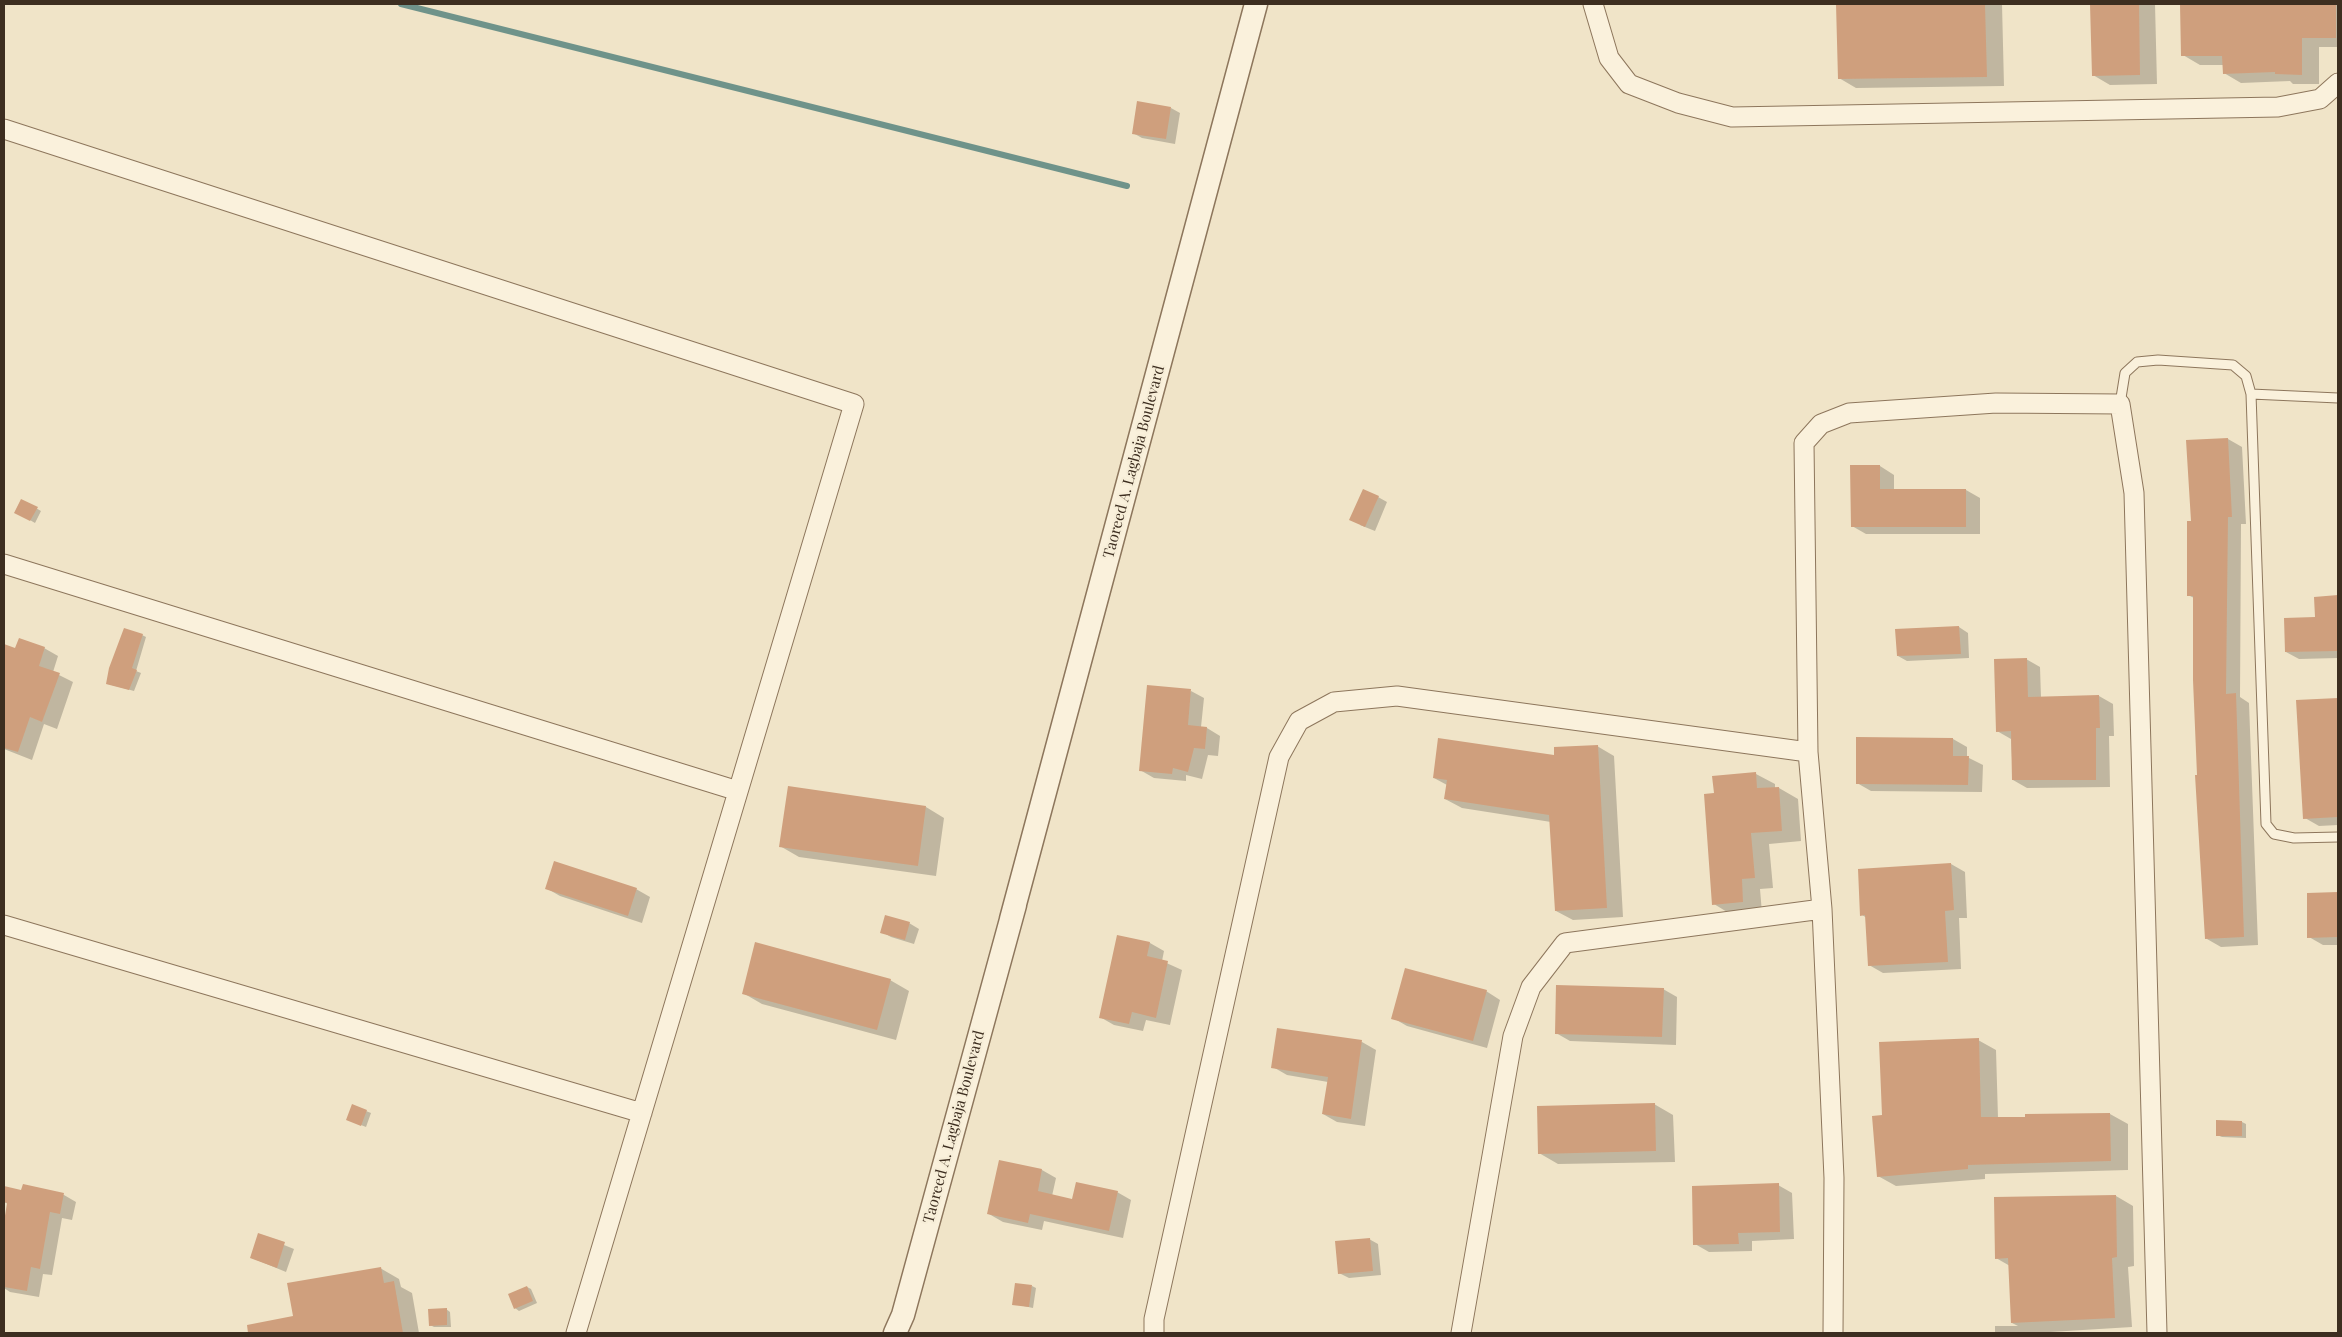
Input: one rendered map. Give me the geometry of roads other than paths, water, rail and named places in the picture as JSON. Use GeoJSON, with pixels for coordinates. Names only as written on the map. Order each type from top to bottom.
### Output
{"type":"FeatureCollection","features":[{"type":"Feature","properties":{"kind":"street","name":"Taoreed A. Lagbaja Boulevard"},"geometry":{"type":"LineString","coordinates":[[1011,919],[1256,4]]}},
{"type":"Feature","properties":{"kind":"street"},"geometry":{"type":"LineString","coordinates":[[1593,4],[1609,58],[1629,84],[1678,103],[1732,118],[2278,107],[2320,99],[2338,82]]}},
{"type":"Feature","properties":{"kind":"street"},"geometry":{"type":"LineString","coordinates":[[4,129],[854,404],[576,1333]]}},
{"type":"Feature","properties":{"kind":"street"},"geometry":{"type":"LineString","coordinates":[[1833,1333],[1834,1178],[1822,909],[1808,752],[1804,443],[1821,424],[1849,413],[1996,403],[2120,404],[2134,493],[2157,1333]]}},
{"type":"Feature","properties":{"kind":"street"},"geometry":{"type":"LineString","coordinates":[[4,564],[738,791]]}},
{"type":"Feature","properties":{"kind":"street"},"geometry":{"type":"LineString","coordinates":[[1154,1333],[1156,1310],[1279,757],[1300,722],[1334,702],[1397,696],[1808,752]]}},
{"type":"Feature","properties":{"kind":"street","name":"Taoreed A. Lagbaja Boulevard"},"geometry":{"type":"LineString","coordinates":[[894,1333],[903,1316],[1072,697]]}},
{"type":"Feature","properties":{"kind":"street"},"geometry":{"type":"LineString","coordinates":[[1461,1333],[1513,1036],[1531,987],[1566,943],[1822,909]]}},
{"type":"Feature","properties":{"kind":"street"},"geometry":{"type":"LineString","coordinates":[[4,925],[642,1113]]}},
{"type":"Feature","properties":{"kind":"lane"},"geometry":{"type":"LineString","coordinates":[[2120,404],[2125,373],[2137,362],[2158,360],[2233,365],[2246,376],[2251,394],[2266,824],[2274,834],[2294,838],[2338,837]]}},
{"type":"Feature","properties":{"kind":"lane"},"geometry":{"type":"LineString","coordinates":[[2251,394],[2338,398]]}},
{"type":"Feature","properties":{"kind":"waterway"},"geometry":{"type":"LineString","coordinates":[[401,4],[1127,186]]}}]}
